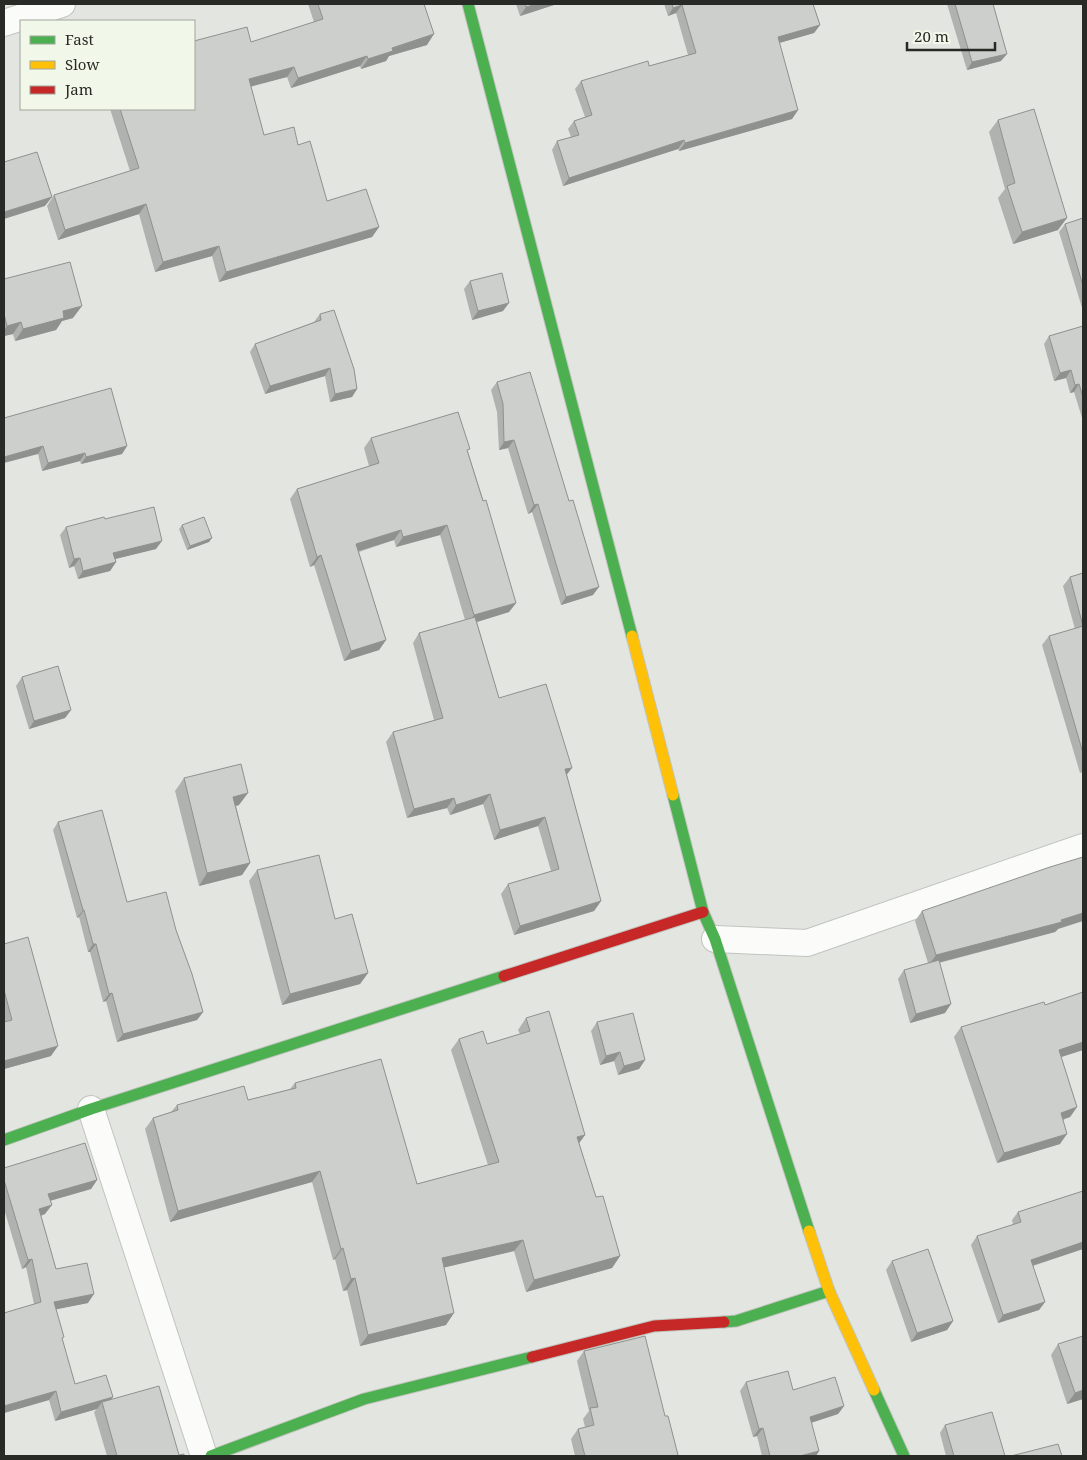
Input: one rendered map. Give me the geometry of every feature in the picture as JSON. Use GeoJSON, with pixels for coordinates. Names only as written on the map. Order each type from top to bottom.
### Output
{"type":"FeatureCollection","features":[{"type":"Feature","properties":{"kind":"street"},"geometry":{"type":"LineString","coordinates":[[4,23],[62,4]]}},
{"type":"Feature","properties":{"kind":"street"},"geometry":{"type":"LineString","coordinates":[[468,4],[703,912],[715,939],[829,1291],[904,1456]]}},
{"type":"Feature","properties":{"kind":"street"},"geometry":{"type":"LineString","coordinates":[[715,939],[807,943],[1083,847]]}},
{"type":"Feature","properties":{"kind":"street"},"geometry":{"type":"LineString","coordinates":[[4,1140],[91,1109],[703,912]]}},
{"type":"Feature","properties":{"kind":"street"},"geometry":{"type":"LineString","coordinates":[[91,1109],[204,1456]]}},
{"type":"Feature","properties":{"kind":"street"},"geometry":{"type":"LineString","coordinates":[[211,1456],[364,1399],[654,1326],[736,1321],[829,1291]]}},
{"type":"Feature","properties":{"kind":"building"},"geometry":{"type":"Polygon","coordinates":[[[318,4],[424,4],[434,34],[392,48],[393,51],[368,59],[367,56],[298,78],[294,67],[249,79],[264,135],[294,127],[298,145],[310,141],[327,201],[366,189],[379,227],[226,272],[219,246],[163,262],[146,204],[65,230],[54,195],[139,168],[120,110],[195,110],[195,41],[247,27],[251,42],[323,19],[318,4]]]}},
{"type":"Feature","properties":{"kind":"building"},"geometry":{"type":"Polygon","coordinates":[[[525,4],[537,4],[526,7],[525,4]]]}},
{"type":"Feature","properties":{"kind":"building"},"geometry":{"type":"Polygon","coordinates":[[[672,4],[813,4],[820,25],[778,37],[798,110],[685,143],[684,140],[569,178],[557,141],[579,135],[574,121],[592,115],[581,81],[648,61],[649,66],[696,53],[682,5],[673,8],[672,4]]]}},
{"type":"Feature","properties":{"kind":"building"},"geometry":{"type":"Polygon","coordinates":[[[955,4],[993,4],[1007,54],[972,62],[955,4]]]}},
{"type":"Feature","properties":{"kind":"building"},"geometry":{"type":"Polygon","coordinates":[[[1034,109],[1067,218],[1022,232],[1007,186],[1015,183],[998,120],[1034,109]]]}},
{"type":"Feature","properties":{"kind":"building"},"geometry":{"type":"Polygon","coordinates":[[[37,152],[52,197],[4,212],[4,162],[37,152]]]}},
{"type":"Feature","properties":{"kind":"building"},"geometry":{"type":"Polygon","coordinates":[[[1083,218],[1083,286],[1065,224],[1083,218]]]}},
{"type":"Feature","properties":{"kind":"building"},"geometry":{"type":"Polygon","coordinates":[[[70,262],[82,306],[63,311],[64,318],[23,329],[21,322],[7,326],[4,314],[4,279],[70,262]]]}},
{"type":"Feature","properties":{"kind":"building"},"geometry":{"type":"Polygon","coordinates":[[[502,273],[509,303],[478,311],[470,281],[502,273]]]}},
{"type":"Feature","properties":{"kind":"building"},"geometry":{"type":"Polygon","coordinates":[[[334,310],[354,369],[357,389],[335,394],[330,368],[270,386],[255,344],[321,320],[320,314],[334,310]]]}},
{"type":"Feature","properties":{"kind":"building"},"geometry":{"type":"Polygon","coordinates":[[[1083,326],[1083,397],[1079,384],[1075,385],[1071,370],[1060,373],[1049,336],[1083,326]]]}},
{"type":"Feature","properties":{"kind":"building"},"geometry":{"type":"Polygon","coordinates":[[[530,372],[569,501],[573,500],[599,587],[566,597],[538,504],[534,505],[514,440],[504,442],[503,404],[497,382],[530,372]]]}},
{"type":"Feature","properties":{"kind":"building"},"geometry":{"type":"Polygon","coordinates":[[[111,388],[127,446],[86,457],[85,453],[48,463],[43,446],[4,457],[4,418],[111,388]]]}},
{"type":"Feature","properties":{"kind":"building"},"geometry":{"type":"Polygon","coordinates":[[[458,412],[470,449],[467,450],[483,501],[486,500],[516,603],[474,615],[447,525],[403,537],[401,530],[356,544],[386,640],[351,651],[321,555],[317,557],[297,489],[379,463],[371,438],[458,412]]]}},
{"type":"Feature","properties":{"kind":"building"},"geometry":{"type":"Polygon","coordinates":[[[154,507],[162,541],[113,553],[116,562],[83,571],[80,558],[74,559],[66,527],[154,507]]]}},
{"type":"Feature","properties":{"kind":"building"},"geometry":{"type":"Polygon","coordinates":[[[204,517],[212,538],[190,546],[182,525],[204,517]]]}},
{"type":"Feature","properties":{"kind":"building"},"geometry":{"type":"Polygon","coordinates":[[[1083,573],[1083,626],[1070,577],[1083,573]]]}},
{"type":"Feature","properties":{"kind":"building"},"geometry":{"type":"Polygon","coordinates":[[[475,617],[499,698],[546,684],[572,768],[565,769],[601,901],[520,926],[508,884],[559,869],[545,817],[500,830],[490,794],[456,805],[454,798],[414,809],[393,732],[443,718],[419,633],[475,617]]]}},
{"type":"Feature","properties":{"kind":"building"},"geometry":{"type":"Polygon","coordinates":[[[1083,626],[1083,753],[1049,636],[1083,626]]]}},
{"type":"Feature","properties":{"kind":"building"},"geometry":{"type":"Polygon","coordinates":[[[58,666],[71,710],[34,721],[22,677],[58,666]]]}},
{"type":"Feature","properties":{"kind":"building"},"geometry":{"type":"Polygon","coordinates":[[[241,764],[248,793],[233,797],[250,863],[207,873],[184,778],[241,764]]]}},
{"type":"Feature","properties":{"kind":"building"},"geometry":{"type":"Polygon","coordinates":[[[102,810],[127,902],[166,892],[176,930],[203,1012],[123,1034],[112,993],[109,994],[96,944],[93,944],[58,822],[102,810]]]}},
{"type":"Feature","properties":{"kind":"building"},"geometry":{"type":"Polygon","coordinates":[[[319,855],[335,919],[352,914],[368,973],[290,994],[257,870],[319,855]]]}},
{"type":"Feature","properties":{"kind":"building"},"geometry":{"type":"Polygon","coordinates":[[[1083,857],[1083,913],[1061,920],[1062,922],[936,955],[922,911],[1083,857]]]}},
{"type":"Feature","properties":{"kind":"building"},"geometry":{"type":"Polygon","coordinates":[[[28,937],[58,1046],[4,1061],[4,1022],[12,1020],[4,990],[4,944],[28,937]]]}},
{"type":"Feature","properties":{"kind":"building"},"geometry":{"type":"Polygon","coordinates":[[[939,960],[951,1004],[916,1014],[904,970],[939,960]]]}},
{"type":"Feature","properties":{"kind":"building"},"geometry":{"type":"Polygon","coordinates":[[[1083,992],[1083,1042],[1059,1050],[1077,1107],[1061,1113],[1067,1134],[1004,1153],[961,1027],[1044,1002],[1045,1005],[1083,992]]]}},
{"type":"Feature","properties":{"kind":"building"},"geometry":{"type":"Polygon","coordinates":[[[549,1011],[585,1135],[577,1137],[596,1197],[603,1196],[620,1256],[534,1280],[523,1240],[442,1258],[454,1313],[368,1335],[355,1278],[351,1279],[343,1248],[341,1249],[320,1171],[178,1211],[153,1118],[178,1110],[177,1105],[244,1086],[248,1100],[296,1088],[295,1083],[381,1059],[417,1184],[499,1162],[459,1039],[483,1031],[487,1044],[530,1031],[526,1018],[549,1011]]]}},
{"type":"Feature","properties":{"kind":"building"},"geometry":{"type":"Polygon","coordinates":[[[633,1013],[645,1060],[624,1066],[620,1052],[606,1056],[597,1022],[633,1013]]]}},
{"type":"Feature","properties":{"kind":"building"},"geometry":{"type":"Polygon","coordinates":[[[85,1143],[97,1180],[48,1194],[52,1205],[39,1209],[56,1269],[87,1263],[94,1294],[54,1302],[75,1384],[106,1375],[113,1397],[61,1412],[56,1391],[4,1406],[4,1313],[41,1302],[32,1259],[28,1260],[4,1180],[4,1168],[85,1143]]]}},
{"type":"Feature","properties":{"kind":"building"},"geometry":{"type":"Polygon","coordinates":[[[1083,1191],[1083,1242],[1031,1260],[1045,1302],[1003,1315],[977,1236],[1021,1222],[1018,1212],[1083,1191]]]}},
{"type":"Feature","properties":{"kind":"building"},"geometry":{"type":"Polygon","coordinates":[[[928,1249],[953,1321],[917,1333],[892,1261],[928,1249]]]}},
{"type":"Feature","properties":{"kind":"building"},"geometry":{"type":"Polygon","coordinates":[[[645,1336],[665,1416],[668,1416],[678,1455],[585,1456],[578,1429],[594,1425],[590,1408],[598,1407],[584,1351],[645,1336]]]}},
{"type":"Feature","properties":{"kind":"building"},"geometry":{"type":"Polygon","coordinates":[[[1083,1336],[1083,1390],[1075,1393],[1058,1344],[1083,1336]]]}},
{"type":"Feature","properties":{"kind":"building"},"geometry":{"type":"Polygon","coordinates":[[[788,1371],[793,1390],[835,1377],[844,1406],[810,1417],[819,1451],[800,1456],[770,1456],[763,1428],[759,1429],[746,1382],[788,1371]]]}},
{"type":"Feature","properties":{"kind":"building"},"geometry":{"type":"Polygon","coordinates":[[[159,1386],[179,1455],[184,1454],[184,1456],[117,1456],[102,1402],[159,1386]]]}},
{"type":"Feature","properties":{"kind":"building"},"geometry":{"type":"Polygon","coordinates":[[[992,1412],[1005,1456],[954,1456],[945,1425],[992,1412]]]}},
{"type":"Feature","properties":{"kind":"building"},"geometry":{"type":"Polygon","coordinates":[[[1058,1444],[1062,1456],[1011,1456],[1058,1444]]]}},
{"type":"Feature","properties":{"kind":"traffic: fast"},"geometry":{"type":"LineString","coordinates":[[468,4],[632,636]]}},
{"type":"Feature","properties":{"kind":"traffic: fast"},"geometry":{"type":"LineString","coordinates":[[673,795],[703,912],[715,939],[809,1231]]}},
{"type":"Feature","properties":{"kind":"traffic: fast"},"geometry":{"type":"LineString","coordinates":[[4,1140],[91,1109],[504,976]]}},
{"type":"Feature","properties":{"kind":"traffic: fast"},"geometry":{"type":"LineString","coordinates":[[724,1322],[736,1321],[829,1291]]}},
{"type":"Feature","properties":{"kind":"traffic: fast"},"geometry":{"type":"LineString","coordinates":[[211,1456],[364,1399],[532,1357]]}},
{"type":"Feature","properties":{"kind":"traffic: fast"},"geometry":{"type":"LineString","coordinates":[[874,1390],[904,1456]]}},
{"type":"Feature","properties":{"kind":"traffic: slow"},"geometry":{"type":"LineString","coordinates":[[632,636],[673,795]]}},
{"type":"Feature","properties":{"kind":"traffic: slow"},"geometry":{"type":"LineString","coordinates":[[809,1231],[829,1291],[874,1390]]}},
{"type":"Feature","properties":{"kind":"traffic: jam"},"geometry":{"type":"LineString","coordinates":[[504,976],[703,912]]}},
{"type":"Feature","properties":{"kind":"traffic: jam"},"geometry":{"type":"LineString","coordinates":[[532,1357],[654,1326],[724,1322]]}}]}
